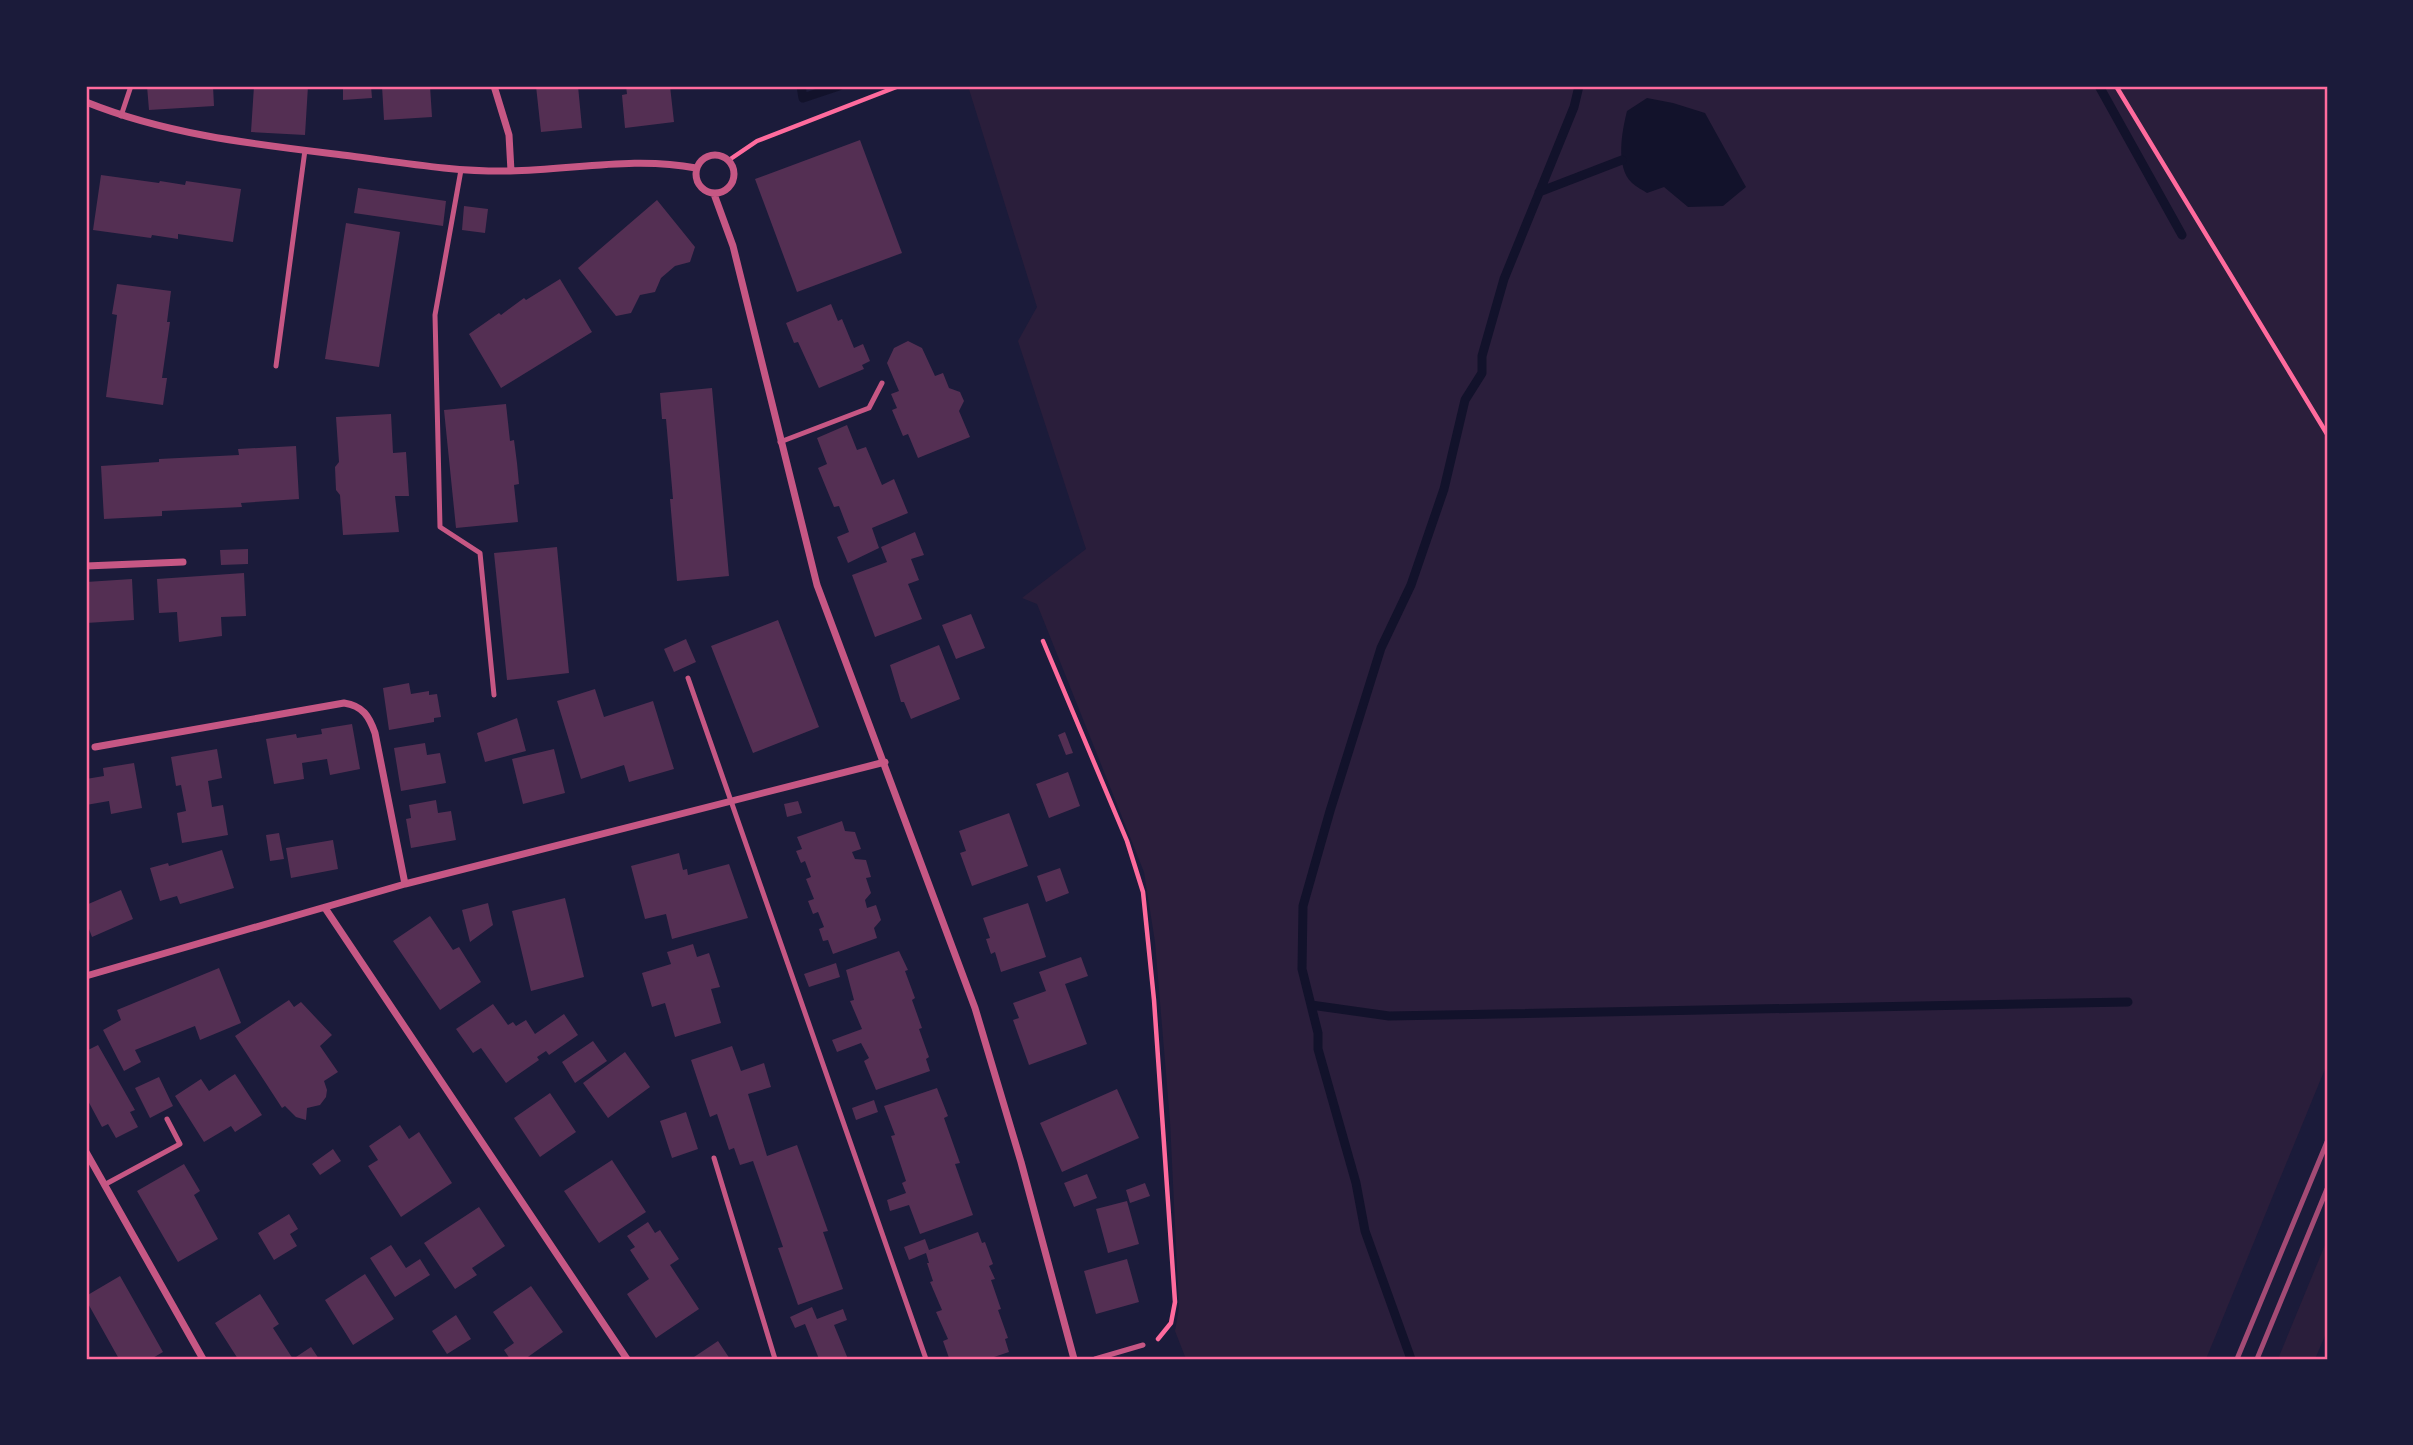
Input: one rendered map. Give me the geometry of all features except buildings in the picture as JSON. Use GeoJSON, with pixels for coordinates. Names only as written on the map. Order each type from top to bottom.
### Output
{"type":"FeatureCollection","features":[{"type":"Feature","properties":{"kind":"street"},"geometry":{"type":"LineString","coordinates":[[494,86],[509,135],[511,171]]}},
{"type":"Feature","properties":{"kind":"street"},"geometry":{"type":"LineString","coordinates":[[86,102],[121,116],[226,140],[461,170],[511,171],[641,162],[696,168]]}},
{"type":"Feature","properties":{"kind":"street"},"geometry":{"type":"LineString","coordinates":[[718,155],[729,160],[734,170],[733,181],[725,191],[714,194],[702,189],[697,180],[696,168],[705,157],[718,155]]}},
{"type":"Feature","properties":{"kind":"street"},"geometry":{"type":"LineString","coordinates":[[714,194],[733,246],[817,585],[975,1007],[1021,1162],[1074,1359]]}},
{"type":"Feature","properties":{"kind":"street"},"geometry":{"type":"LineString","coordinates":[[86,566],[183,562]]}},
{"type":"Feature","properties":{"kind":"street"},"geometry":{"type":"LineString","coordinates":[[95,747],[344,703],[355,705],[370,719],[375,733],[405,884]]}},
{"type":"Feature","properties":{"kind":"street"},"geometry":{"type":"LineString","coordinates":[[86,976],[405,884],[884,762]]}},
{"type":"Feature","properties":{"kind":"street"},"geometry":{"type":"LineString","coordinates":[[325,908],[627,1359]]}},
{"type":"Feature","properties":{"kind":"street"},"geometry":{"type":"LineString","coordinates":[[86,1152],[203,1359]]}},
{"type":"Feature","properties":{"kind":"lane"},"geometry":{"type":"LineString","coordinates":[[121,116],[131,86]]}},
{"type":"Feature","properties":{"kind":"lane"},"geometry":{"type":"LineString","coordinates":[[276,366],[305,150]]}},
{"type":"Feature","properties":{"kind":"lane"},"geometry":{"type":"LineString","coordinates":[[461,170],[435,315],[440,527],[480,553],[494,695]]}},
{"type":"Feature","properties":{"kind":"lane"},"geometry":{"type":"LineString","coordinates":[[780,442],[869,408],[882,383]]}},
{"type":"Feature","properties":{"kind":"lane"},"geometry":{"type":"LineString","coordinates":[[688,678],[926,1359]]}},
{"type":"Feature","properties":{"kind":"lane"},"geometry":{"type":"LineString","coordinates":[[104,1185],[180,1144],[167,1119]]}},
{"type":"Feature","properties":{"kind":"lane"},"geometry":{"type":"LineString","coordinates":[[714,1158],[775,1359]]}},
{"type":"Feature","properties":{"kind":"lane"},"geometry":{"type":"LineString","coordinates":[[1095,1359],[1143,1345]]}},
{"type":"Feature","properties":{"kind":"lane"},"geometry":{"type":"LineString","coordinates":[[1111,1355],[1118,1359]]}},
{"type":"Feature","properties":{"kind":"path"},"geometry":{"type":"LineString","coordinates":[[729,160],[757,141],[899,86]]}},
{"type":"Feature","properties":{"kind":"path"},"geometry":{"type":"LineString","coordinates":[[2116,86],[2327,434]]}},
{"type":"Feature","properties":{"kind":"path"},"geometry":{"type":"LineString","coordinates":[[1043,641],[1127,841],[1143,892],[1154,1000],[1175,1301],[1171,1322],[1159,1338],[1143,1345]]}},
{"type":"Feature","properties":{"kind":"shaded area"},"geometry":{"type":"Polygon","coordinates":[[[968,86],[2327,86],[2327,1064],[2206,1359],[1186,1359],[1175,1331],[1179,1308],[1170,1121],[1155,942],[1144,872],[1037,604],[1022,598],[1086,549],[1018,341],[1037,307],[968,86]]]}},
{"type":"Feature","properties":{"kind":"shaded area"},"geometry":{"type":"Polygon","coordinates":[[[1647,98],[1705,113],[1746,187],[1723,206],[1688,207],[1664,187],[1647,193],[1632,183],[1623,168],[1623,128],[1627,111],[1647,98]]]}},
{"type":"Feature","properties":{"kind":"shaded area"},"geometry":{"type":"Polygon","coordinates":[[[2327,1240],[2327,1331],[2315,1359],[2278,1359],[2327,1240]]]}},
{"type":"Feature","properties":{"kind":"waterway"},"geometry":{"type":"LineString","coordinates":[[801,86],[803,98],[839,86]]}},
{"type":"Feature","properties":{"kind":"waterway"},"geometry":{"type":"LineString","coordinates":[[1411,1359],[1365,1231],[1356,1183],[1318,1049],[1318,1033],[1302,969],[1303,906],[1381,648],[1411,585],[1444,489],[1465,400],[1482,373],[1482,356],[1504,279],[1574,107],[1579,86]]}},
{"type":"Feature","properties":{"kind":"waterway"},"geometry":{"type":"LineString","coordinates":[[2099,86],[2182,235]]}},
{"type":"Feature","properties":{"kind":"waterway"},"geometry":{"type":"LineString","coordinates":[[1539,192],[1622,160]]}},
{"type":"Feature","properties":{"kind":"waterway"},"geometry":{"type":"LineString","coordinates":[[1311,1005],[1389,1016],[2128,1002]]}},
{"type":"Feature","properties":{"kind":"railway"},"geometry":{"type":"LineString","coordinates":[[2237,1359],[2327,1142]]}},
{"type":"Feature","properties":{"kind":"railway"},"geometry":{"type":"LineString","coordinates":[[2257,1359],[2327,1189]]}}]}
